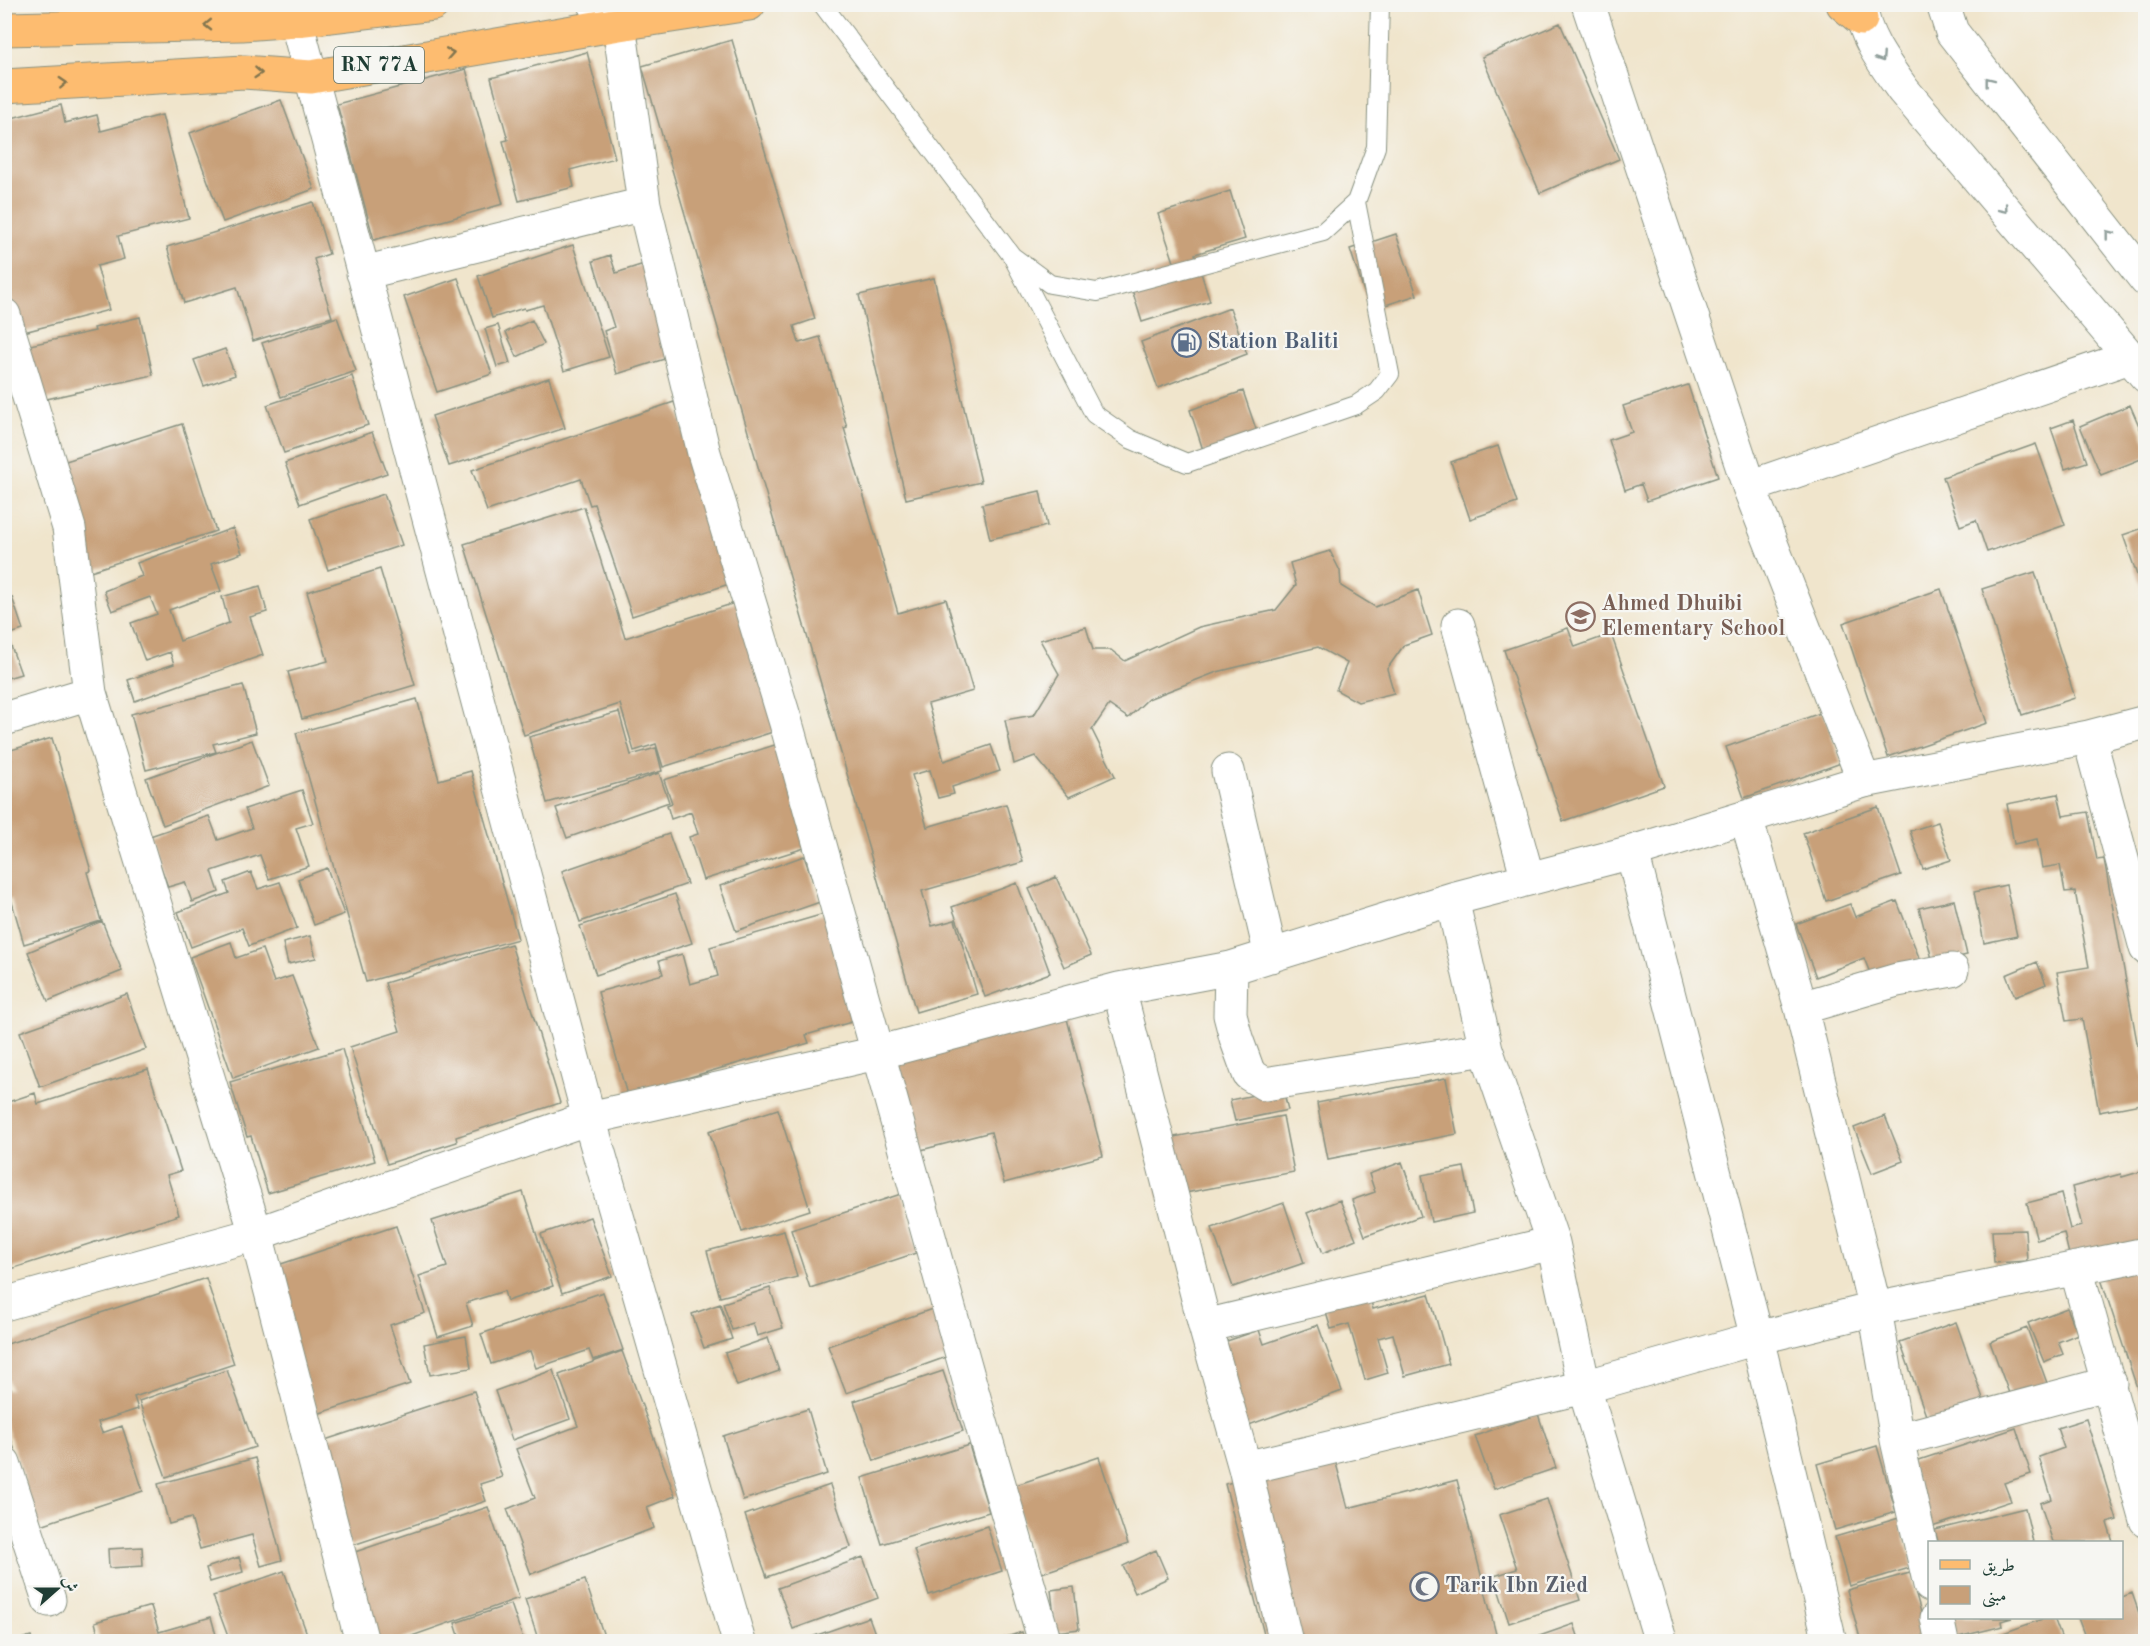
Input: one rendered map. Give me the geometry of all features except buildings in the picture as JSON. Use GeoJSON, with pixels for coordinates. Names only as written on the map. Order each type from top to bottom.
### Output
{"type":"FeatureCollection","features":[{"type":"Feature","properties":{"kind":"main road"},"geometry":{"type":"LineString","coordinates":[[4,29],[242,24],[433,4]]}},
{"type":"Feature","properties":{"kind":"main road","name":"RN 77A"},"geometry":{"type":"LineString","coordinates":[[4,86],[244,72],[311,77],[607,14],[749,4]]}},
{"type":"Feature","properties":{"kind":"street"},"geometry":{"type":"LineString","coordinates":[[1588,4],[1749,487],[1864,781]]}},
{"type":"Feature","properties":{"kind":"street"},"geometry":{"type":"LineString","coordinates":[[1943,4],[1952,32],[2145,280]]}},
{"type":"Feature","properties":{"kind":"street"},"geometry":{"type":"LineString","coordinates":[[1749,487],[2138,367],[1903,90],[1876,53],[1855,9]]}},
{"type":"Feature","properties":{"kind":"street"},"geometry":{"type":"LineString","coordinates":[[607,14],[644,204],[704,453],[786,723],[877,1053],[1045,1641]]}},
{"type":"Feature","properties":{"kind":"street"},"geometry":{"type":"LineString","coordinates":[[296,20],[589,1118],[740,1641]]}},
{"type":"Feature","properties":{"kind":"street"},"geometry":{"type":"LineString","coordinates":[[363,273],[644,204]]}},
{"type":"Feature","properties":{"kind":"street"},"geometry":{"type":"LineString","coordinates":[[4,315],[69,528],[90,693],[256,1234],[362,1641]]}},
{"type":"Feature","properties":{"kind":"street"},"geometry":{"type":"LineString","coordinates":[[1458,625],[1528,879]]}},
{"type":"Feature","properties":{"kind":"street"},"geometry":{"type":"LineString","coordinates":[[4,719],[90,693]]}},
{"type":"Feature","properties":{"kind":"street"},"geometry":{"type":"LineString","coordinates":[[4,1304],[256,1234],[589,1118],[877,1053],[1119,989],[1231,968],[1452,899],[1632,852],[1864,781],[2089,737],[2145,722]]}},
{"type":"Feature","properties":{"kind":"street"},"geometry":{"type":"LineString","coordinates":[[2089,737],[2145,948]]}},
{"type":"Feature","properties":{"kind":"street"},"geometry":{"type":"LineString","coordinates":[[1228,771],[1271,956]]}},
{"type":"Feature","properties":{"kind":"street"},"geometry":{"type":"LineString","coordinates":[[1746,818],[1801,1008],[1875,1309],[1897,1440],[1928,1580]]}},
{"type":"Feature","properties":{"kind":"street"},"geometry":{"type":"LineString","coordinates":[[1632,852],[1757,1338],[1830,1641]]}},
{"type":"Feature","properties":{"kind":"street"},"geometry":{"type":"LineString","coordinates":[[1452,899],[1486,1049],[1553,1243],[1584,1387],[1661,1641]]}},
{"type":"Feature","properties":{"kind":"street"},"geometry":{"type":"LineString","coordinates":[[1231,968],[1230,1015],[1236,1038],[1250,1074],[1265,1084],[1486,1049]]}},
{"type":"Feature","properties":{"kind":"street"},"geometry":{"type":"LineString","coordinates":[[1801,1008],[1897,980],[1952,970]]}},
{"type":"Feature","properties":{"kind":"street"},"geometry":{"type":"LineString","coordinates":[[1119,989],[1205,1326],[1245,1468],[1286,1641]]}},
{"type":"Feature","properties":{"kind":"street"},"geometry":{"type":"LineString","coordinates":[[1205,1326],[1553,1243]]}},
{"type":"Feature","properties":{"kind":"street"},"geometry":{"type":"LineString","coordinates":[[1245,1468],[1584,1387],[1757,1338],[1875,1309],[2145,1254]]}},
{"type":"Feature","properties":{"kind":"street"},"geometry":{"type":"LineString","coordinates":[[2076,1268],[2110,1383],[2145,1520]]}},
{"type":"Feature","properties":{"kind":"street"},"geometry":{"type":"LineString","coordinates":[[1897,1440],[2110,1383]]}},
{"type":"Feature","properties":{"kind":"street"},"geometry":{"type":"LineString","coordinates":[[4,1463],[49,1600]]}},
{"type":"Feature","properties":{"kind":"street"},"geometry":{"type":"LineString","coordinates":[[1937,1619],[1942,1641]]}},
{"type":"Feature","properties":{"kind":"lane"},"geometry":{"type":"LineString","coordinates":[[822,4],[1012,256],[1094,414],[1130,439],[1187,463],[1356,405],[1377,391],[1390,374],[1356,202]]}},
{"type":"Feature","properties":{"kind":"lane"},"geometry":{"type":"LineString","coordinates":[[1012,256],[1050,284],[1097,292],[1323,232],[1356,202],[1376,147],[1380,4]]}},
{"type":"Feature","properties":{"kind":"place","name":"Station Baliti"},"geometry":{"type":"Point","coordinates":[1186,342]}},
{"type":"Feature","properties":{"kind":"place","name":"Ahmed Dhuibi Elementary School"},"geometry":{"type":"Point","coordinates":[1580,617]}},
{"type":"Feature","properties":{"kind":"place","name":"Tarik Ibn Zied"},"geometry":{"type":"Point","coordinates":[1424,1586]}}]}
